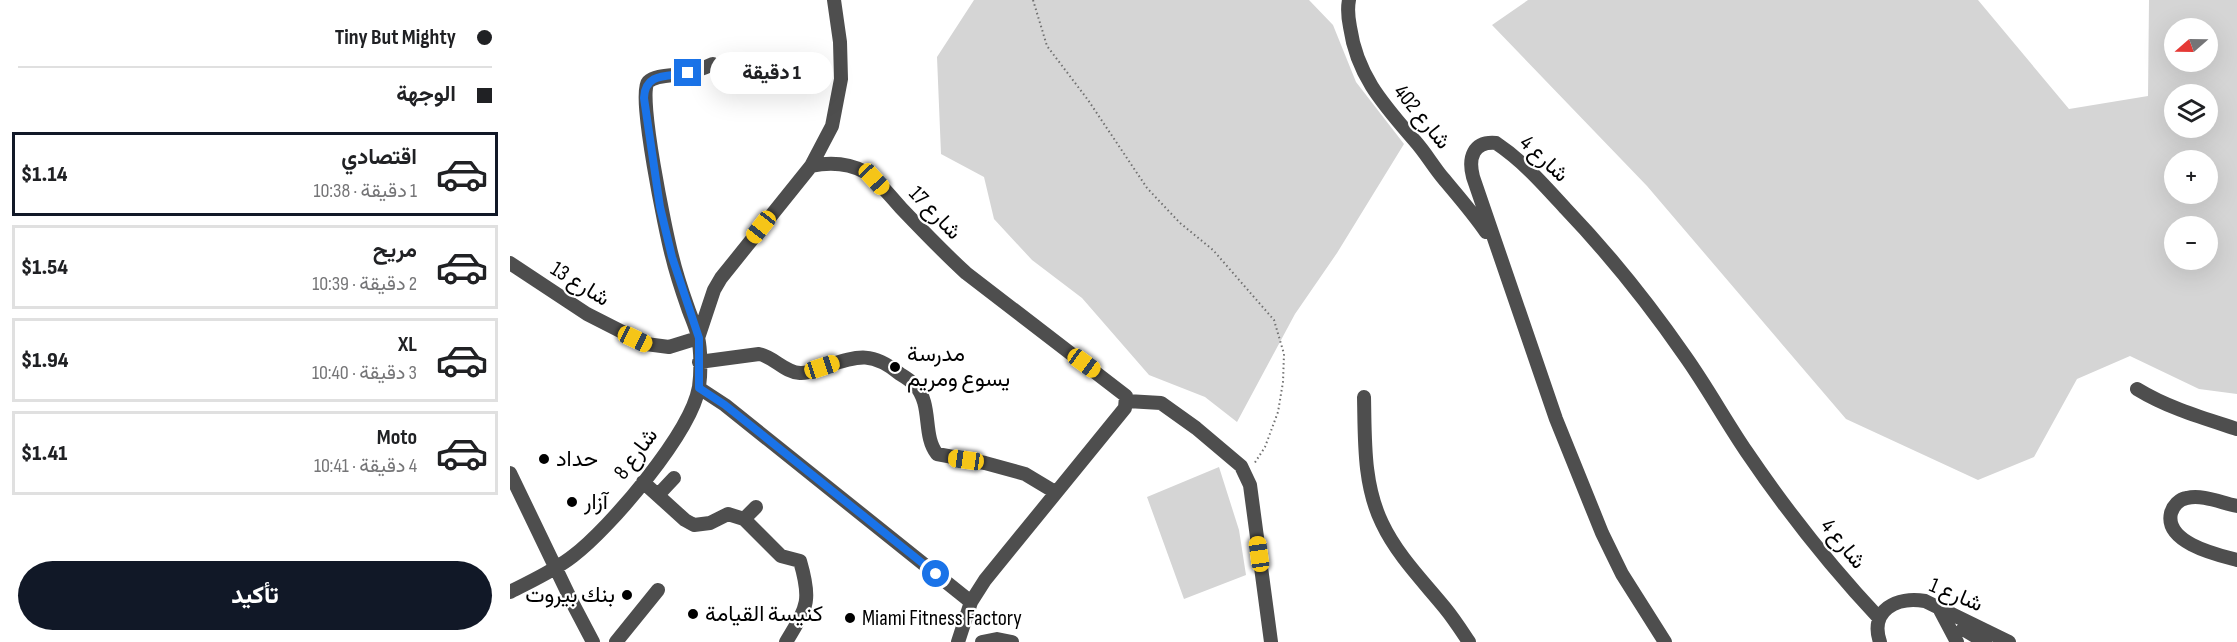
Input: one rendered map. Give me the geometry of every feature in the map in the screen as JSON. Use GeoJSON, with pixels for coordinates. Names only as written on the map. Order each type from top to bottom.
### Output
{"type":"FeatureCollection","features":[{"type":"Feature","properties":{"kind":"street"},"geometry":{"type":"LineString","coordinates":[[699,338],[714,290],[721,278],[811,166],[832,126],[840,87],[840,42],[834,0]]}},
{"type":"Feature","properties":{"kind":"street","name":"شارع 402"},"geometry":{"type":"LineString","coordinates":[[1349,0],[1347,8],[1356,58],[1375,93],[1466,203],[1496,246]]}},
{"type":"Feature","properties":{"kind":"street"},"geometry":{"type":"LineString","coordinates":[[699,338],[672,257],[660,207],[645,112],[644,88],[653,80],[688,73],[713,64]]}},
{"type":"Feature","properties":{"kind":"street","name":"شارع 4"},"geometry":{"type":"LineString","coordinates":[[1665,642],[1622,574],[1602,533],[1556,419],[1470,163],[1477,147],[1494,142],[1518,159],[1600,246],[1646,301],[1747,452],[1809,535],[1853,590],[1879,618]]}},
{"type":"Feature","properties":{"kind":"street","name":"شارع 17"},"geometry":{"type":"LineString","coordinates":[[811,166],[833,163],[844,165],[855,168],[874,179],[942,252],[1013,311],[1124,393],[1127,401]]}},
{"type":"Feature","properties":{"kind":"street","name":"شارع 13"},"geometry":{"type":"LineString","coordinates":[[510,263],[587,314],[646,344],[669,347],[699,338]]}},
{"type":"Feature","properties":{"kind":"street","name":"شارع 8"},"geometry":{"type":"LineString","coordinates":[[510,592],[555,569],[574,555],[597,534],[643,482],[669,448],[699,388],[699,338]]}},
{"type":"Feature","properties":{"kind":"street"},"geometry":{"type":"LineString","coordinates":[[699,362],[759,354],[767,356],[789,370],[802,374],[843,360],[864,357],[885,361],[915,385],[925,401],[932,448],[937,454],[985,463],[1025,474],[1055,492]]}},
{"type":"Feature","properties":{"kind":"street"},"geometry":{"type":"LineString","coordinates":[[699,388],[725,405],[971,602]]}},
{"type":"Feature","properties":{"kind":"street"},"geometry":{"type":"LineString","coordinates":[[2137,389],[2157,401],[2237,429]]}},
{"type":"Feature","properties":{"kind":"street"},"geometry":{"type":"LineString","coordinates":[[1364,397],[1369,482],[1382,524],[1407,562],[1446,609],[1469,642]]}},
{"type":"Feature","properties":{"kind":"street"},"geometry":{"type":"LineString","coordinates":[[958,642],[971,602],[985,580],[1125,408],[1127,401],[1161,403],[1196,428],[1241,466],[1250,485],[1271,642]]}},
{"type":"Feature","properties":{"kind":"street"},"geometry":{"type":"LineString","coordinates":[[511,478],[593,642]]}},
{"type":"Feature","properties":{"kind":"street"},"geometry":{"type":"LineString","coordinates":[[658,495],[674,478]]}},
{"type":"Feature","properties":{"kind":"street"},"geometry":{"type":"LineString","coordinates":[[643,482],[685,520],[694,525],[710,523],[728,514],[744,519],[781,556],[801,561],[807,592],[805,610],[786,642]]}},
{"type":"Feature","properties":{"kind":"street"},"geometry":{"type":"LineString","coordinates":[[2237,506],[2197,497],[2186,498],[2177,503],[2171,512],[2170,519],[2182,538],[2196,548],[2237,560]]}},
{"type":"Feature","properties":{"kind":"street"},"geometry":{"type":"LineString","coordinates":[[744,519],[756,507]]}},
{"type":"Feature","properties":{"kind":"street"},"geometry":{"type":"LineString","coordinates":[[616,642],[658,590]]}},
{"type":"Feature","properties":{"kind":"street","name":"شارع 1"},"geometry":{"type":"LineString","coordinates":[[1879,618],[1885,609],[1906,600],[1925,602],[1941,614],[2009,642]]}},
{"type":"Feature","properties":{"kind":"street"},"geometry":{"type":"LineString","coordinates":[[1941,614],[1957,642]]}},
{"type":"Feature","properties":{"kind":"street"},"geometry":{"type":"LineString","coordinates":[[1941,614],[1985,642]]}},
{"type":"Feature","properties":{"kind":"street"},"geometry":{"type":"LineString","coordinates":[[1879,618],[1876,628],[1880,642]]}},
{"type":"Feature","properties":{"kind":"street"},"geometry":{"type":"LineString","coordinates":[[982,642],[997,639],[1012,642]]}},
{"type":"Feature","properties":{"kind":"path"},"geometry":{"type":"LineString","coordinates":[[1033,0],[1047,46],[1088,100],[1147,188],[1180,223],[1213,250],[1274,320],[1284,354],[1278,412],[1265,447],[1245,476]]}},
{"type":"Feature","properties":{"kind":"shaded area"},"geometry":{"type":"Polygon","coordinates":[[[974,0],[1309,0],[1333,25],[1356,82],[1404,144],[1337,253],[1295,314],[1237,422],[1205,397],[1149,375],[1082,298],[1032,260],[994,219],[984,177],[941,154],[937,57],[974,0]]]}},
{"type":"Feature","properties":{"kind":"shaded area"},"geometry":{"type":"Polygon","coordinates":[[[1528,0],[1978,0],[2069,109],[2148,96],[2149,0],[2237,0],[2237,394],[2199,389],[2130,356],[2077,379],[2034,457],[1978,480],[1846,419],[1647,186],[1492,25],[1528,0]]]}},
{"type":"Feature","properties":{"kind":"shaded area"},"geometry":{"type":"Polygon","coordinates":[[[1219,467],[1239,530],[1246,575],[1184,599],[1147,497],[1219,467]]]}},
{"type":"Feature","properties":{"kind":"place","name":"مدرسة يسوع ومريم"},"geometry":{"type":"Point","coordinates":[895,367]}},
{"type":"Feature","properties":{"kind":"place","name":"حداد"},"geometry":{"type":"Point","coordinates":[544,459]}},
{"type":"Feature","properties":{"kind":"place","name":"آزار"},"geometry":{"type":"Point","coordinates":[572,502]}},
{"type":"Feature","properties":{"kind":"place","name":"بنك بيروت"},"geometry":{"type":"Point","coordinates":[627,595]}},
{"type":"Feature","properties":{"kind":"place","name":"كنيسة القيامة"},"geometry":{"type":"Point","coordinates":[693,614]}},
{"type":"Feature","properties":{"kind":"place","name":"Miami Fitness Factory"},"geometry":{"type":"Point","coordinates":[850,618]}},
{"type":"Feature","properties":{"kind":"route"},"geometry":{"type":"LineString","coordinates":[[688,73],[647,83],[644,88],[644,98],[660,207],[672,257],[699,338],[699,388],[725,405],[936,574]]}}]}
